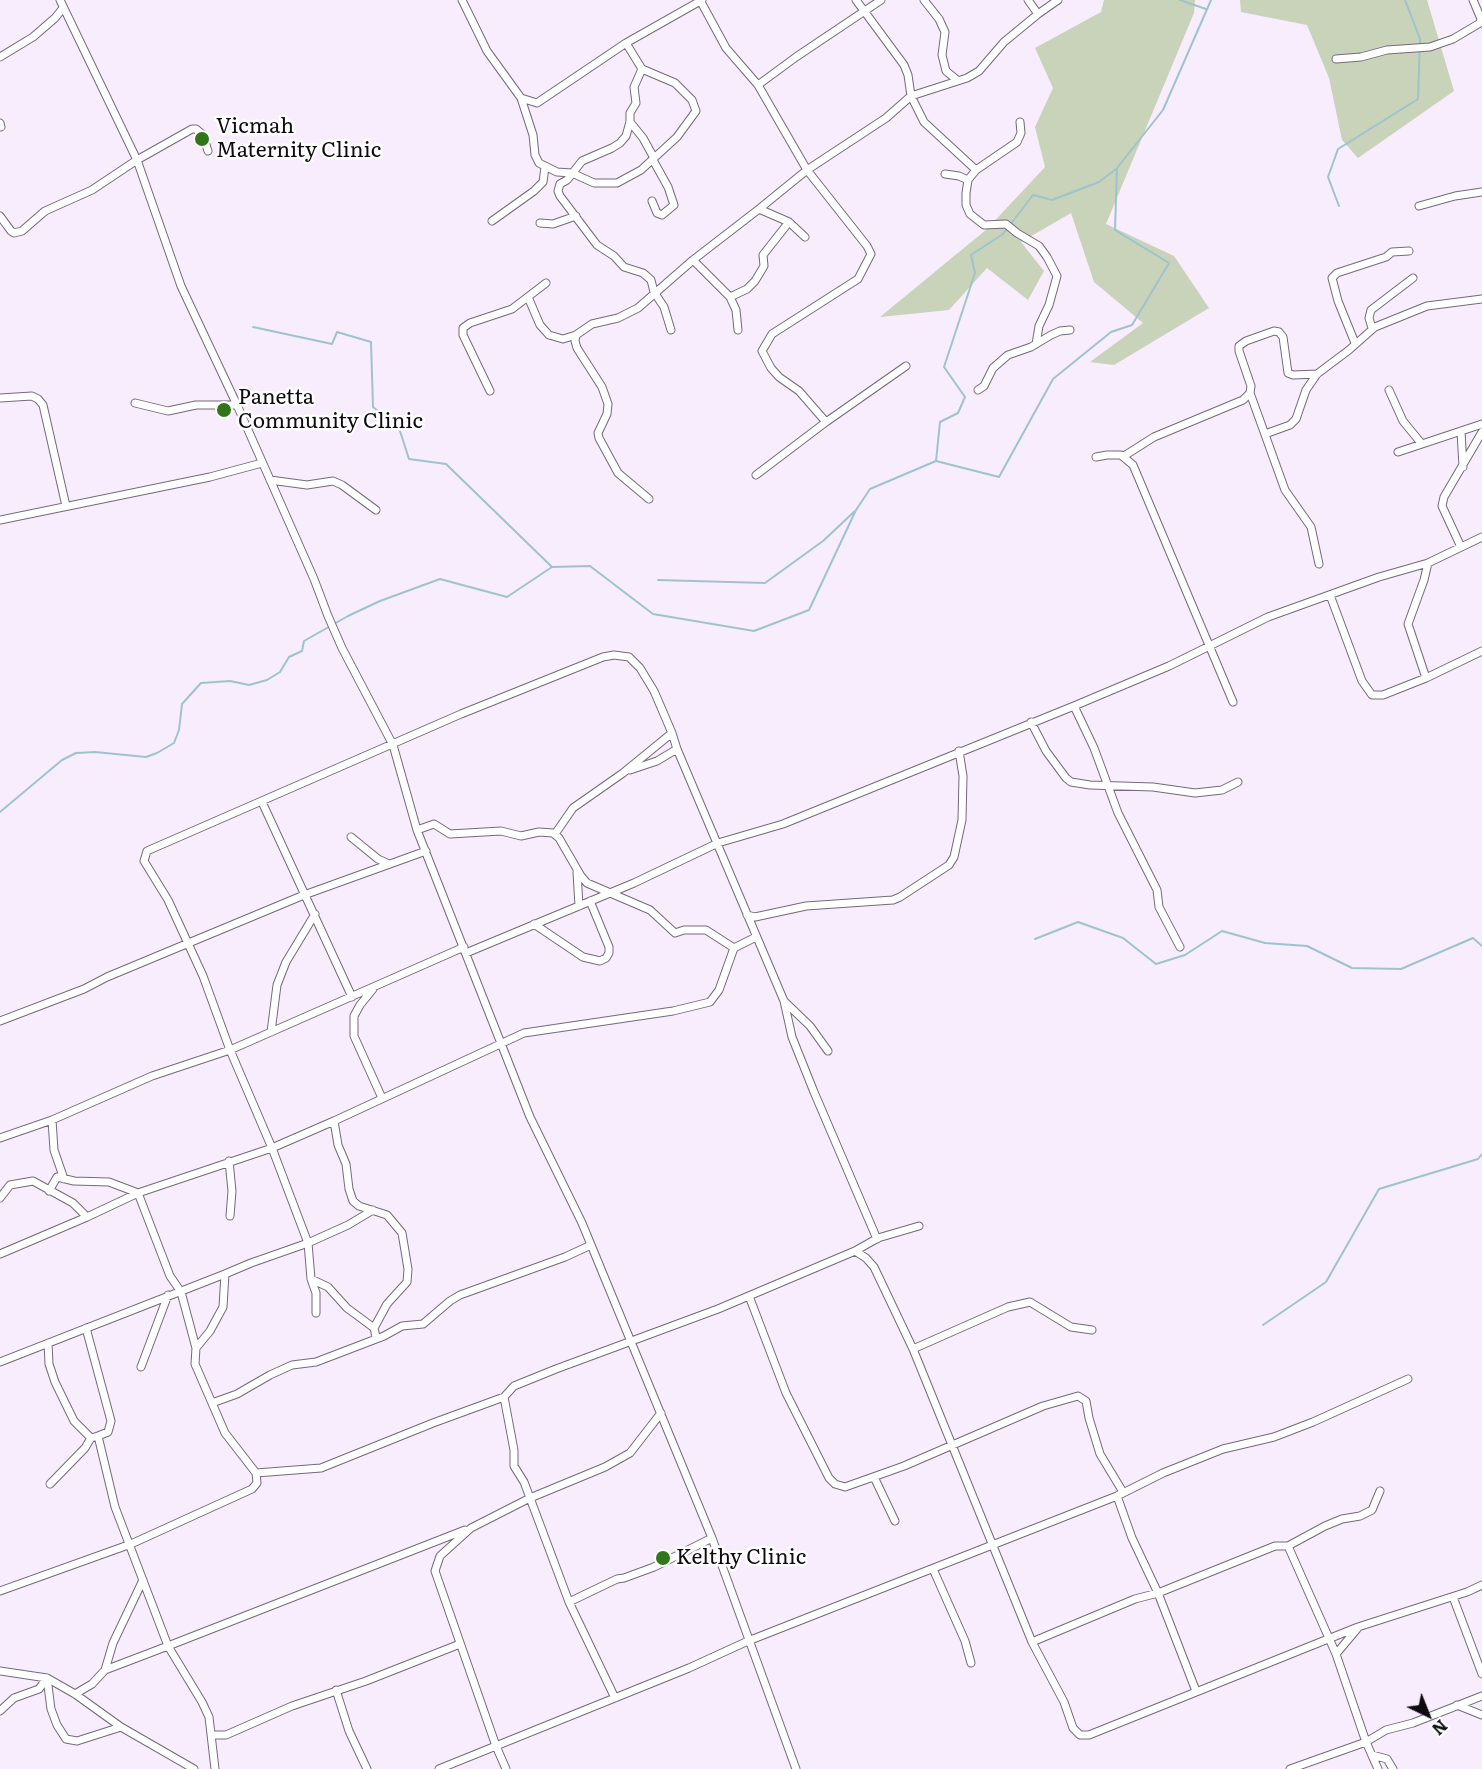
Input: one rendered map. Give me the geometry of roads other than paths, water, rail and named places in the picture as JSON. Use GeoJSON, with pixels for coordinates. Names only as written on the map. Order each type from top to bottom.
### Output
{"type":"FeatureCollection","features":[{"type":"Feature","properties":{"kind":"street"},"geometry":{"type":"LineString","coordinates":[[462,0],[488,51],[521,98],[533,135],[534,155],[539,163],[557,172],[572,173],[594,183],[617,183],[628,178],[654,159],[681,132],[696,111],[692,100],[675,83],[642,69],[626,43]]}},
{"type":"Feature","properties":{"kind":"street"},"geometry":{"type":"LineString","coordinates":[[521,98],[537,103],[626,43],[701,0],[726,48],[758,85],[807,170],[871,254],[858,279],[772,334],[762,351],[779,377],[799,391],[826,422]]}},
{"type":"Feature","properties":{"kind":"street"},"geometry":{"type":"LineString","coordinates":[[856,0],[904,64],[911,96],[924,122],[976,170]]}},
{"type":"Feature","properties":{"kind":"street"},"geometry":{"type":"LineString","coordinates":[[758,85],[881,0]]}},
{"type":"Feature","properties":{"kind":"street"},"geometry":{"type":"LineString","coordinates":[[924,0],[939,19],[945,32],[942,55],[946,71],[957,80]]}},
{"type":"Feature","properties":{"kind":"street"},"geometry":{"type":"LineString","coordinates":[[1028,0],[1038,14]]}},
{"type":"Feature","properties":{"kind":"street"},"geometry":{"type":"LineString","coordinates":[[528,297],[540,325],[549,335],[563,339],[576,335],[592,324],[618,318],[638,308],[693,260],[807,170],[886,118],[911,96],[967,78],[979,71],[1004,42],[1058,0]]}},
{"type":"Feature","properties":{"kind":"street"},"geometry":{"type":"LineString","coordinates":[[1336,58],[1361,57],[1387,50],[1424,48],[1453,39],[1474,29],[1480,23],[1481,19],[1473,0]]}},
{"type":"Feature","properties":{"kind":"street"},"geometry":{"type":"LineString","coordinates":[[0,57],[33,37],[56,18],[62,4]]}},
{"type":"Feature","properties":{"kind":"street"},"geometry":{"type":"LineString","coordinates":[[62,4],[137,160],[181,286],[237,405],[342,648],[393,745],[417,830],[530,1116],[591,1245],[712,1538],[796,1769]]}},
{"type":"Feature","properties":{"kind":"street"},"geometry":{"type":"LineString","coordinates":[[642,69],[634,87],[636,103],[630,113],[626,136],[620,143],[600,154],[589,156],[560,184],[558,191],[597,245],[614,256],[624,267],[643,273],[651,280],[654,292],[664,307],[670,330]]}},
{"type":"Feature","properties":{"kind":"street"},"geometry":{"type":"LineString","coordinates":[[630,122],[643,138],[668,187],[674,205],[662,215],[657,213],[652,201]]}},
{"type":"Feature","properties":{"kind":"street"},"geometry":{"type":"LineString","coordinates":[[1020,122],[1021,133],[1017,142],[976,170],[968,180],[966,205],[970,214],[984,225],[1006,224],[1039,246],[1057,276],[1049,305],[1039,326],[1036,344]]}},
{"type":"Feature","properties":{"kind":"street"},"geometry":{"type":"LineString","coordinates":[[0,123],[1,127]]}},
{"type":"Feature","properties":{"kind":"street"},"geometry":{"type":"LineString","coordinates":[[0,216],[10,231],[15,233],[22,231],[45,211],[92,190],[137,160],[192,129],[196,129],[203,135],[208,151]]}},
{"type":"Feature","properties":{"kind":"street"},"geometry":{"type":"LineString","coordinates":[[492,221],[543,183],[545,167]]}},
{"type":"Feature","properties":{"kind":"street"},"geometry":{"type":"LineString","coordinates":[[945,174],[968,180]]}},
{"type":"Feature","properties":{"kind":"street"},"geometry":{"type":"LineString","coordinates":[[1419,206],[1455,196],[1482,192]]}},
{"type":"Feature","properties":{"kind":"street"},"geometry":{"type":"LineString","coordinates":[[759,209],[789,222],[805,237]]}},
{"type":"Feature","properties":{"kind":"street"},"geometry":{"type":"LineString","coordinates":[[540,223],[553,224],[576,216]]}},
{"type":"Feature","properties":{"kind":"street"},"geometry":{"type":"LineString","coordinates":[[730,297],[747,289],[755,281],[764,266],[763,255],[789,222]]}},
{"type":"Feature","properties":{"kind":"street"},"geometry":{"type":"LineString","coordinates":[[1355,344],[1338,301],[1332,278],[1337,273],[1386,257],[1392,252],[1409,250]]}},
{"type":"Feature","properties":{"kind":"street"},"geometry":{"type":"LineString","coordinates":[[693,260],[730,297],[736,310],[738,330]]}},
{"type":"Feature","properties":{"kind":"street"},"geometry":{"type":"LineString","coordinates":[[1372,328],[1371,310],[1413,278]]}},
{"type":"Feature","properties":{"kind":"street"},"geometry":{"type":"LineString","coordinates":[[490,392],[462,330],[470,323],[509,310],[546,283]]}},
{"type":"Feature","properties":{"kind":"street"},"geometry":{"type":"LineString","coordinates":[[1265,434],[1290,425],[1296,418],[1306,390],[1317,374],[1337,360],[1372,328],[1427,306],[1482,299]]}},
{"type":"Feature","properties":{"kind":"street"},"geometry":{"type":"LineString","coordinates":[[978,390],[984,386],[993,368],[1012,353],[1036,344],[1060,331],[1070,330]]}},
{"type":"Feature","properties":{"kind":"street"},"geometry":{"type":"LineString","coordinates":[[1317,374],[1293,375],[1288,373],[1283,337],[1279,332],[1274,331],[1246,341],[1239,346],[1251,386],[1250,393],[1285,490],[1311,527],[1319,564]]}},
{"type":"Feature","properties":{"kind":"street"},"geometry":{"type":"LineString","coordinates":[[576,335],[577,348],[602,387],[608,404],[607,414],[598,433],[599,438],[618,472],[649,499]]}},
{"type":"Feature","properties":{"kind":"street"},"geometry":{"type":"LineString","coordinates":[[756,475],[906,366]]}},
{"type":"Feature","properties":{"kind":"street"},"geometry":{"type":"LineString","coordinates":[[1389,390],[1403,421],[1421,443]]}},
{"type":"Feature","properties":{"kind":"street"},"geometry":{"type":"LineString","coordinates":[[1096,457],[1124,456],[1154,437],[1224,409],[1243,400],[1250,393]]}},
{"type":"Feature","properties":{"kind":"street"},"geometry":{"type":"LineString","coordinates":[[0,398],[32,396],[43,405],[66,506]]}},
{"type":"Feature","properties":{"kind":"street"},"geometry":{"type":"LineString","coordinates":[[135,403],[168,411],[196,405],[237,405]]}},
{"type":"Feature","properties":{"kind":"street"},"geometry":{"type":"LineString","coordinates":[[1398,452],[1482,424]]}},
{"type":"Feature","properties":{"kind":"street"},"geometry":{"type":"LineString","coordinates":[[1461,431],[1463,467]]}},
{"type":"Feature","properties":{"kind":"street"},"geometry":{"type":"LineString","coordinates":[[1461,547],[1442,506],[1444,497],[1482,432]]}},
{"type":"Feature","properties":{"kind":"street"},"geometry":{"type":"LineString","coordinates":[[1124,456],[1133,465],[1233,702]]}},
{"type":"Feature","properties":{"kind":"street"},"geometry":{"type":"LineString","coordinates":[[0,520],[210,477],[262,463]]}},
{"type":"Feature","properties":{"kind":"street"},"geometry":{"type":"LineString","coordinates":[[270,480],[308,485],[333,481],[376,510]]}},
{"type":"Feature","properties":{"kind":"street"},"geometry":{"type":"LineString","coordinates":[[1,1136],[52,1120],[152,1076],[230,1050],[375,987],[634,883],[718,843],[783,824],[1074,706],[1169,666],[1268,617],[1379,577],[1428,563],[1482,537]]}},
{"type":"Feature","properties":{"kind":"street"},"geometry":{"type":"LineString","coordinates":[[1426,678],[1408,624],[1428,563]]}},
{"type":"Feature","properties":{"kind":"street"},"geometry":{"type":"LineString","coordinates":[[1330,595],[1362,681],[1372,695],[1383,695],[1426,678],[1482,651]]}},
{"type":"Feature","properties":{"kind":"street"},"geometry":{"type":"LineString","coordinates":[[316,1313],[316,1293],[311,1279],[308,1243],[272,1148],[230,1050],[203,976],[168,900],[144,861],[145,854],[150,849],[461,714],[603,657],[614,655],[629,657],[640,668],[654,691],[784,1001],[792,1037],[876,1239]]}},
{"type":"Feature","properties":{"kind":"street"},"geometry":{"type":"LineString","coordinates":[[1074,706],[1094,748],[1118,813],[1157,890],[1159,907],[1180,947]]}},
{"type":"Feature","properties":{"kind":"street"},"geometry":{"type":"LineString","coordinates":[[1031,722],[1046,751],[1066,778],[1078,784],[1153,787],[1195,793],[1222,790],[1238,782]]}},
{"type":"Feature","properties":{"kind":"street"},"geometry":{"type":"LineString","coordinates":[[555,834],[573,808],[623,773],[672,733]]}},
{"type":"Feature","properties":{"kind":"street"},"geometry":{"type":"LineString","coordinates":[[623,773],[657,761],[677,749]]}},
{"type":"Feature","properties":{"kind":"street"},"geometry":{"type":"LineString","coordinates":[[747,915],[755,917],[806,906],[893,900],[949,865],[954,857],[962,820],[963,776],[959,751]]}},
{"type":"Feature","properties":{"kind":"street"},"geometry":{"type":"LineString","coordinates":[[262,802],[352,997]]}},
{"type":"Feature","properties":{"kind":"street"},"geometry":{"type":"LineString","coordinates":[[417,830],[434,824],[450,834],[501,831],[521,836],[542,832],[555,834],[582,878],[590,884],[652,912],[675,933],[684,930],[706,930],[734,948]]}},
{"type":"Feature","properties":{"kind":"street"},"geometry":{"type":"LineString","coordinates":[[351,837],[378,859],[389,864]]}},
{"type":"Feature","properties":{"kind":"street"},"geometry":{"type":"LineString","coordinates":[[0,1021],[304,895],[426,851]]}},
{"type":"Feature","properties":{"kind":"street"},"geometry":{"type":"LineString","coordinates":[[577,868],[579,906]]}},
{"type":"Feature","properties":{"kind":"street"},"geometry":{"type":"LineString","coordinates":[[534,924],[583,957],[600,961],[606,958],[609,947],[590,901]]}},
{"type":"Feature","properties":{"kind":"street"},"geometry":{"type":"LineString","coordinates":[[271,1032],[277,985],[286,962],[315,914]]}},
{"type":"Feature","properties":{"kind":"street"},"geometry":{"type":"LineString","coordinates":[[0,1254],[138,1193],[272,1148],[502,1042],[535,1030],[673,1011],[710,1002],[719,990],[734,948],[756,937]]}},
{"type":"Feature","properties":{"kind":"street"},"geometry":{"type":"LineString","coordinates":[[375,987],[354,1016],[354,1036],[382,1098]]}},
{"type":"Feature","properties":{"kind":"street"},"geometry":{"type":"LineString","coordinates":[[784,1001],[810,1026],[828,1051]]}},
{"type":"Feature","properties":{"kind":"street"},"geometry":{"type":"LineString","coordinates":[[52,1120],[54,1150],[64,1179]]}},
{"type":"Feature","properties":{"kind":"street"},"geometry":{"type":"LineString","coordinates":[[334,1121],[338,1145],[346,1164],[351,1198],[355,1204],[392,1218],[402,1233],[408,1269],[407,1282],[387,1305],[374,1328],[376,1338]]}},
{"type":"Feature","properties":{"kind":"street"},"geometry":{"type":"LineString","coordinates":[[230,1161],[232,1191],[230,1216]]}},
{"type":"Feature","properties":{"kind":"street"},"geometry":{"type":"LineString","coordinates":[[0,1591],[130,1545],[252,1488],[257,1483],[256,1473],[225,1433],[195,1364],[196,1348],[181,1292],[170,1276],[138,1193],[109,1182],[57,1177],[49,1191]]}},
{"type":"Feature","properties":{"kind":"street"},"geometry":{"type":"LineString","coordinates":[[0,1198],[10,1185],[33,1181],[73,1203],[87,1217]]}},
{"type":"Feature","properties":{"kind":"street"},"geometry":{"type":"LineString","coordinates":[[0,1362],[168,1295],[308,1243],[348,1225],[373,1210]]}},
{"type":"Feature","properties":{"kind":"street"},"geometry":{"type":"LineString","coordinates":[[256,1473],[321,1468],[504,1397],[514,1386],[556,1369],[749,1296],[855,1251],[876,1239],[919,1226]]}},
{"type":"Feature","properties":{"kind":"street"},"geometry":{"type":"LineString","coordinates":[[212,1403],[237,1394],[292,1365],[316,1362],[384,1336],[402,1326],[423,1324],[460,1295],[565,1257],[591,1245]]}},
{"type":"Feature","properties":{"kind":"street"},"geometry":{"type":"LineString","coordinates":[[855,1251],[874,1267],[913,1350],[1032,1642],[1064,1702],[1073,1728],[1080,1735],[1100,1731],[1358,1627],[1453,1597],[1482,1585]]}},
{"type":"Feature","properties":{"kind":"street"},"geometry":{"type":"LineString","coordinates":[[196,1348],[210,1331],[223,1307],[225,1274]]}},
{"type":"Feature","properties":{"kind":"street"},"geometry":{"type":"LineString","coordinates":[[311,1279],[328,1287],[346,1308],[374,1328]]}},
{"type":"Feature","properties":{"kind":"street"},"geometry":{"type":"LineString","coordinates":[[141,1367],[168,1295]]}},
{"type":"Feature","properties":{"kind":"street"},"geometry":{"type":"LineString","coordinates":[[749,1296],[786,1393],[829,1478],[835,1484],[845,1487],[874,1477],[1043,1406],[1078,1396],[1086,1401],[1100,1454],[1120,1494],[1132,1538],[1158,1593],[1196,1691]]}},
{"type":"Feature","properties":{"kind":"street"},"geometry":{"type":"LineString","coordinates":[[913,1350],[1008,1307],[1030,1302],[1071,1328],[1092,1330]]}},
{"type":"Feature","properties":{"kind":"street"},"geometry":{"type":"LineString","coordinates":[[50,1484],[94,1437],[108,1432],[111,1421],[86,1328]]}},
{"type":"Feature","properties":{"kind":"street"},"geometry":{"type":"LineString","coordinates":[[48,1343],[49,1364],[74,1421],[94,1437],[115,1508],[168,1646],[209,1717],[213,1735],[215,1769]]}},
{"type":"Feature","properties":{"kind":"street"},"geometry":{"type":"LineString","coordinates":[[439,1769],[689,1668],[748,1641],[1120,1494],[1163,1473],[1223,1449],[1274,1437],[1408,1379]]}},
{"type":"Feature","properties":{"kind":"street"},"geometry":{"type":"LineString","coordinates":[[504,1397],[514,1449],[514,1466],[525,1482],[569,1602],[615,1698]]}},
{"type":"Feature","properties":{"kind":"street"},"geometry":{"type":"LineString","coordinates":[[75,1694],[92,1684],[105,1670],[471,1527],[530,1498],[605,1467],[630,1453],[661,1413]]}},
{"type":"Feature","properties":{"kind":"street"},"geometry":{"type":"LineString","coordinates":[[874,1477],[895,1521]]}},
{"type":"Feature","properties":{"kind":"street"},"geometry":{"type":"LineString","coordinates":[[1032,1642],[1135,1599],[1158,1593],[1275,1546],[1288,1546],[1342,1519],[1360,1516],[1372,1510],[1380,1491]]}},
{"type":"Feature","properties":{"kind":"street"},"geometry":{"type":"LineString","coordinates":[[471,1527],[440,1556],[435,1571],[506,1769]]}},
{"type":"Feature","properties":{"kind":"street"},"geometry":{"type":"LineString","coordinates":[[569,1602],[617,1579],[654,1567],[712,1538]]}},
{"type":"Feature","properties":{"kind":"street"},"geometry":{"type":"LineString","coordinates":[[1288,1546],[1295,1557],[1336,1654],[1366,1742],[1378,1769]]}},
{"type":"Feature","properties":{"kind":"street"},"geometry":{"type":"LineString","coordinates":[[933,1569],[965,1641],[971,1663]]}},
{"type":"Feature","properties":{"kind":"street"},"geometry":{"type":"LineString","coordinates":[[105,1670],[112,1643],[143,1580]]}},
{"type":"Feature","properties":{"kind":"street"},"geometry":{"type":"LineString","coordinates":[[1453,1597],[1482,1674]]}},
{"type":"Feature","properties":{"kind":"street"},"geometry":{"type":"LineString","coordinates":[[1336,1654],[1358,1627]]}},
{"type":"Feature","properties":{"kind":"street"},"geometry":{"type":"LineString","coordinates":[[213,1735],[226,1735],[292,1706],[366,1681],[460,1644]]}},
{"type":"Feature","properties":{"kind":"street"},"geometry":{"type":"LineString","coordinates":[[0,1671],[47,1678],[75,1694],[122,1727],[194,1769]]}},
{"type":"Feature","properties":{"kind":"street"},"geometry":{"type":"LineString","coordinates":[[0,1711],[14,1698],[39,1689],[47,1678]]}},
{"type":"Feature","properties":{"kind":"street"},"geometry":{"type":"LineString","coordinates":[[47,1678],[51,1709],[66,1739],[77,1741],[122,1727]]}},
{"type":"Feature","properties":{"kind":"street"},"geometry":{"type":"LineString","coordinates":[[336,1690],[349,1731],[367,1769]]}},
{"type":"Feature","properties":{"kind":"street"},"geometry":{"type":"LineString","coordinates":[[1290,1769],[1366,1742],[1386,1730],[1413,1723],[1482,1696]]}},
{"type":"Feature","properties":{"kind":"street"},"geometry":{"type":"LineString","coordinates":[[1457,1705],[1482,1715]]}},
{"type":"Feature","properties":{"kind":"street"},"geometry":{"type":"LineString","coordinates":[[1372,1755],[1387,1760],[1393,1769]]}},
{"type":"Feature","properties":{"kind":"waterway"},"geometry":{"type":"LineString","coordinates":[[1180,0],[1206,9]]}},
{"type":"Feature","properties":{"kind":"waterway"},"geometry":{"type":"LineString","coordinates":[[253,327],[332,344],[337,332],[371,342],[373,407],[399,428],[409,459],[446,464],[552,567],[590,566],[653,614],[754,631],[809,610],[856,510],[870,489],[936,461],[999,477],[1053,379],[1111,332],[1132,325],[1169,263],[1115,230],[1117,168],[1163,110],[1211,0]]}},
{"type":"Feature","properties":{"kind":"waterway"},"geometry":{"type":"LineString","coordinates":[[1339,206],[1328,177],[1338,149],[1418,99],[1420,39],[1405,0]]}},
{"type":"Feature","properties":{"kind":"waterway"},"geometry":{"type":"LineString","coordinates":[[936,461],[940,422],[958,413],[965,397],[944,367],[975,273],[971,255],[1003,234],[1033,195],[1052,200],[1099,182],[1116,169]]}},
{"type":"Feature","properties":{"kind":"waterway"},"geometry":{"type":"LineString","coordinates":[[658,580],[765,583],[823,541],[855,511]]}},
{"type":"Feature","properties":{"kind":"waterway"},"geometry":{"type":"LineString","coordinates":[[0,812],[62,760],[76,753],[95,752],[146,757],[157,753],[174,743],[179,730],[182,704],[201,683],[230,681],[249,685],[267,680],[280,672],[289,657],[302,651],[304,641],[380,601],[440,579],[507,597],[552,567]]}},
{"type":"Feature","properties":{"kind":"waterway"},"geometry":{"type":"LineString","coordinates":[[1035,939],[1078,922],[1123,938],[1156,964],[1185,955],[1222,931],[1265,943],[1307,946],[1352,968],[1401,969],[1473,938],[1482,946]]}},
{"type":"Feature","properties":{"kind":"waterway"},"geometry":{"type":"LineString","coordinates":[[1263,1325],[1326,1282],[1379,1189],[1478,1159],[1482,1154]]}},
{"type":"Feature","properties":{"kind":"place","name":"Vicmah Maternity Clinic"},"geometry":{"type":"Point","coordinates":[202,139]}},
{"type":"Feature","properties":{"kind":"place","name":"Panetta Community Clinic"},"geometry":{"type":"Point","coordinates":[224,410]}},
{"type":"Feature","properties":{"kind":"place","name":"Kelthy Clinic"},"geometry":{"type":"Point","coordinates":[663,1558]}}]}
